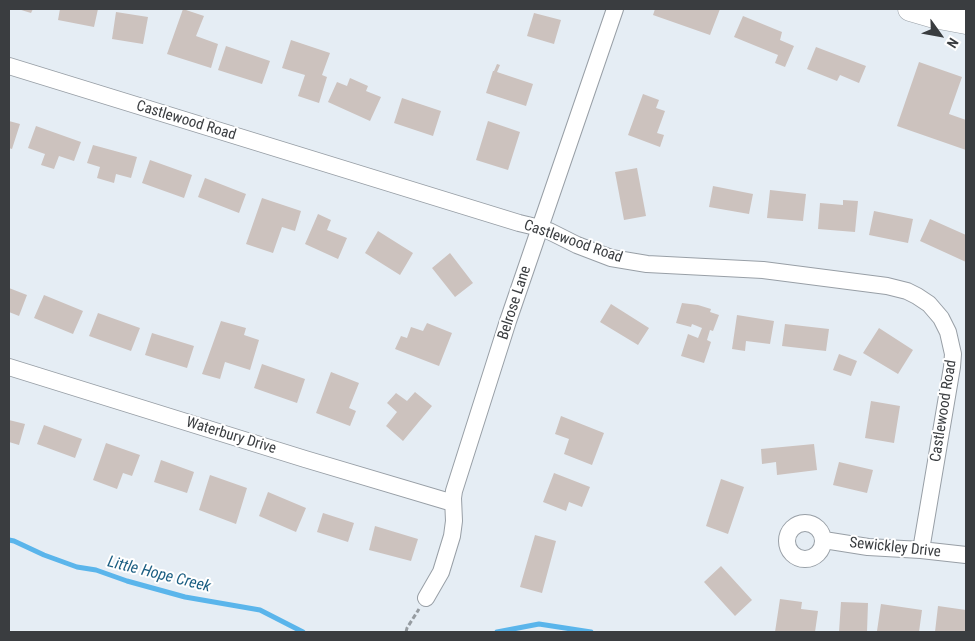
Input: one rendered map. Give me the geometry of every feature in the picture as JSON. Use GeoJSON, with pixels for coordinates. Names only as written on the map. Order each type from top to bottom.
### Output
{"type":"FeatureCollection","features":[{"type":"Feature","properties":{"kind":"street","name":"Belrose Lane"},"geometry":{"type":"LineString","coordinates":[[426,598],[441,572],[452,536],[454,491],[508,321],[615,9]]}},
{"type":"Feature","properties":{"kind":"street"},"geometry":{"type":"LineString","coordinates":[[910,9],[966,22]]}},
{"type":"Feature","properties":{"kind":"street","name":"Castlewood Road"},"geometry":{"type":"LineString","coordinates":[[9,66],[540,228],[576,245],[611,258],[647,264],[764,270],[887,286],[907,291],[917,296],[929,304],[941,318],[948,332],[953,354],[921,550]]}},
{"type":"Feature","properties":{"kind":"street","name":"Waterbury Drive"},"geometry":{"type":"LineString","coordinates":[[9,367],[453,503]]}},
{"type":"Feature","properties":{"kind":"street","name":"Sewickley Drive"},"geometry":{"type":"LineString","coordinates":[[824,540],[868,547],[966,555]]}},
{"type":"Feature","properties":{"kind":"path"},"geometry":{"type":"LineString","coordinates":[[406,630],[426,598]]}},
{"type":"Feature","properties":{"kind":"building"},"geometry":{"type":"Polygon","coordinates":[[[18,9],[33,9],[31,13],[18,9]]]}},
{"type":"Feature","properties":{"kind":"building"},"geometry":{"type":"Polygon","coordinates":[[[60,9],[98,9],[94,27],[58,20],[60,9]]]}},
{"type":"Feature","properties":{"kind":"building"},"geometry":{"type":"Polygon","coordinates":[[[183,9],[204,16],[196,36],[218,44],[211,68],[167,54],[183,9]]]}},
{"type":"Feature","properties":{"kind":"building"},"geometry":{"type":"Polygon","coordinates":[[[655,9],[720,9],[710,35],[653,15],[655,9]]]}},
{"type":"Feature","properties":{"kind":"building"},"geometry":{"type":"Polygon","coordinates":[[[116,12],[148,17],[143,44],[112,39],[116,12]]]}},
{"type":"Feature","properties":{"kind":"building"},"geometry":{"type":"Polygon","coordinates":[[[534,13],[561,20],[554,44],[527,36],[534,13]]]}},
{"type":"Feature","properties":{"kind":"building"},"geometry":{"type":"Polygon","coordinates":[[[743,16],[782,32],[780,40],[794,46],[785,67],[775,63],[778,55],[734,37],[743,16]]]}},
{"type":"Feature","properties":{"kind":"building"},"geometry":{"type":"Polygon","coordinates":[[[291,40],[330,53],[322,75],[327,77],[319,103],[298,96],[305,75],[282,68],[291,40]]]}},
{"type":"Feature","properties":{"kind":"building"},"geometry":{"type":"Polygon","coordinates":[[[226,46],[270,61],[262,84],[218,70],[226,46]]]}},
{"type":"Feature","properties":{"kind":"building"},"geometry":{"type":"Polygon","coordinates":[[[816,47],[866,66],[859,83],[840,75],[837,81],[807,69],[816,47]]]}},
{"type":"Feature","properties":{"kind":"building"},"geometry":{"type":"Polygon","coordinates":[[[919,62],[962,77],[949,114],[966,120],[966,150],[897,126],[919,62]]]}},
{"type":"Feature","properties":{"kind":"building"},"geometry":{"type":"Polygon","coordinates":[[[497,64],[500,65],[497,72],[533,84],[526,106],[486,93],[497,64]]]}},
{"type":"Feature","properties":{"kind":"building"},"geometry":{"type":"Polygon","coordinates":[[[350,78],[368,86],[366,91],[381,97],[370,121],[328,102],[337,82],[347,86],[350,78]]]}},
{"type":"Feature","properties":{"kind":"building"},"geometry":{"type":"Polygon","coordinates":[[[643,94],[659,100],[656,108],[665,111],[657,133],[664,135],[660,147],[628,135],[643,94]]]}},
{"type":"Feature","properties":{"kind":"building"},"geometry":{"type":"Polygon","coordinates":[[[402,98],[441,111],[433,136],[394,123],[402,98]]]}},
{"type":"Feature","properties":{"kind":"building"},"geometry":{"type":"Polygon","coordinates":[[[9,121],[20,124],[12,149],[9,148],[9,121]]]}},
{"type":"Feature","properties":{"kind":"building"},"geometry":{"type":"Polygon","coordinates":[[[488,121],[520,132],[508,170],[476,160],[488,121]]]}},
{"type":"Feature","properties":{"kind":"building"},"geometry":{"type":"Polygon","coordinates":[[[36,126],[81,142],[74,161],[59,156],[54,169],[41,165],[45,154],[28,148],[36,126]]]}},
{"type":"Feature","properties":{"kind":"building"},"geometry":{"type":"Polygon","coordinates":[[[93,145],[137,157],[131,178],[116,174],[114,183],[97,178],[100,167],[87,163],[93,145]]]}},
{"type":"Feature","properties":{"kind":"building"},"geometry":{"type":"Polygon","coordinates":[[[150,160],[192,175],[184,198],[142,183],[150,160]]]}},
{"type":"Feature","properties":{"kind":"building"},"geometry":{"type":"Polygon","coordinates":[[[637,168],[646,216],[624,220],[615,172],[637,168]]]}},
{"type":"Feature","properties":{"kind":"building"},"geometry":{"type":"Polygon","coordinates":[[[205,178],[246,194],[239,213],[198,197],[205,178]]]}},
{"type":"Feature","properties":{"kind":"building"},"geometry":{"type":"Polygon","coordinates":[[[713,186],[753,194],[749,214],[709,207],[713,186]]]}},
{"type":"Feature","properties":{"kind":"building"},"geometry":{"type":"Polygon","coordinates":[[[770,190],[806,194],[803,221],[767,218],[770,190]]]}},
{"type":"Feature","properties":{"kind":"building"},"geometry":{"type":"Polygon","coordinates":[[[262,198],[301,211],[295,231],[282,227],[273,253],[246,244],[262,198]]]}},
{"type":"Feature","properties":{"kind":"building"},"geometry":{"type":"Polygon","coordinates":[[[843,200],[858,201],[855,232],[818,229],[820,203],[843,205],[843,200]]]}},
{"type":"Feature","properties":{"kind":"building"},"geometry":{"type":"Polygon","coordinates":[[[874,211],[913,219],[908,243],[869,235],[874,211]]]}},
{"type":"Feature","properties":{"kind":"building"},"geometry":{"type":"Polygon","coordinates":[[[318,214],[331,220],[327,230],[347,238],[338,259],[305,244],[318,214]]]}},
{"type":"Feature","properties":{"kind":"building"},"geometry":{"type":"Polygon","coordinates":[[[930,219],[966,235],[966,262],[920,241],[930,219]]]}},
{"type":"Feature","properties":{"kind":"building"},"geometry":{"type":"Polygon","coordinates":[[[378,231],[413,253],[400,275],[365,253],[378,231]]]}},
{"type":"Feature","properties":{"kind":"building"},"geometry":{"type":"Polygon","coordinates":[[[450,253],[473,283],[455,297],[432,268],[450,253]]]}},
{"type":"Feature","properties":{"kind":"building"},"geometry":{"type":"Polygon","coordinates":[[[9,288],[27,295],[19,316],[9,312],[9,288]]]}},
{"type":"Feature","properties":{"kind":"building"},"geometry":{"type":"Polygon","coordinates":[[[44,295],[83,311],[73,334],[34,318],[44,295]]]}},
{"type":"Feature","properties":{"kind":"building"},"geometry":{"type":"Polygon","coordinates":[[[682,303],[711,309],[710,312],[719,315],[713,331],[710,330],[707,340],[711,342],[704,363],[681,356],[688,334],[698,338],[702,328],[692,324],[691,327],[676,323],[682,303]]]}},
{"type":"Feature","properties":{"kind":"building"},"geometry":{"type":"Polygon","coordinates":[[[611,304],[649,328],[638,345],[600,322],[611,304]]]}},
{"type":"Feature","properties":{"kind":"building"},"geometry":{"type":"Polygon","coordinates":[[[98,313],[140,328],[131,351],[89,336],[98,313]]]}},
{"type":"Feature","properties":{"kind":"building"},"geometry":{"type":"Polygon","coordinates":[[[737,315],[774,321],[770,344],[746,341],[745,351],[732,349],[737,315]]]}},
{"type":"Feature","properties":{"kind":"building"},"geometry":{"type":"Polygon","coordinates":[[[221,321],[246,328],[244,335],[259,340],[250,370],[225,362],[220,379],[202,374],[221,321]]]}},
{"type":"Feature","properties":{"kind":"building"},"geometry":{"type":"Polygon","coordinates":[[[427,323],[452,333],[439,366],[395,349],[401,336],[407,338],[411,327],[423,331],[427,323]]]}},
{"type":"Feature","properties":{"kind":"building"},"geometry":{"type":"Polygon","coordinates":[[[785,324],[829,329],[826,351],[782,346],[785,324]]]}},
{"type":"Feature","properties":{"kind":"building"},"geometry":{"type":"Polygon","coordinates":[[[879,328],[913,350],[898,374],[863,353],[879,328]]]}},
{"type":"Feature","properties":{"kind":"building"},"geometry":{"type":"Polygon","coordinates":[[[152,333],[194,346],[187,368],[145,355],[152,333]]]}},
{"type":"Feature","properties":{"kind":"building"},"geometry":{"type":"Polygon","coordinates":[[[839,354],[857,361],[851,376],[833,370],[839,354]]]}},
{"type":"Feature","properties":{"kind":"building"},"geometry":{"type":"Polygon","coordinates":[[[262,364],[305,379],[297,403],[254,388],[262,364]]]}},
{"type":"Feature","properties":{"kind":"building"},"geometry":{"type":"Polygon","coordinates":[[[331,372],[359,383],[349,408],[356,411],[350,426],[316,413],[331,372]]]}},
{"type":"Feature","properties":{"kind":"building"},"geometry":{"type":"Polygon","coordinates":[[[415,392],[432,406],[403,441],[386,426],[397,412],[387,403],[396,393],[407,401],[415,392]]]}},
{"type":"Feature","properties":{"kind":"building"},"geometry":{"type":"Polygon","coordinates":[[[871,401],[900,406],[894,443],[865,438],[871,401]]]}},
{"type":"Feature","properties":{"kind":"building"},"geometry":{"type":"Polygon","coordinates":[[[561,416],[604,433],[592,465],[564,454],[569,439],[555,434],[561,416]]]}},
{"type":"Feature","properties":{"kind":"building"},"geometry":{"type":"Polygon","coordinates":[[[9,420],[25,424],[19,445],[9,442],[9,420]]]}},
{"type":"Feature","properties":{"kind":"building"},"geometry":{"type":"Polygon","coordinates":[[[44,425],[82,439],[75,458],[37,444],[44,425]]]}},
{"type":"Feature","properties":{"kind":"building"},"geometry":{"type":"Polygon","coordinates":[[[106,443],[140,455],[132,476],[123,473],[117,489],[93,480],[106,443]]]}},
{"type":"Feature","properties":{"kind":"building"},"geometry":{"type":"Polygon","coordinates":[[[814,444],[817,470],[777,475],[776,462],[762,464],[761,449],[814,444]]]}},
{"type":"Feature","properties":{"kind":"building"},"geometry":{"type":"Polygon","coordinates":[[[161,460],[194,472],[187,493],[154,482],[161,460]]]}},
{"type":"Feature","properties":{"kind":"building"},"geometry":{"type":"Polygon","coordinates":[[[839,462],[873,470],[867,493],[833,485],[839,462]]]}},
{"type":"Feature","properties":{"kind":"building"},"geometry":{"type":"Polygon","coordinates":[[[554,473],[590,487],[582,507],[569,502],[566,511],[543,502],[554,473]]]}},
{"type":"Feature","properties":{"kind":"building"},"geometry":{"type":"Polygon","coordinates":[[[210,475],[247,488],[236,524],[199,510],[210,475]]]}},
{"type":"Feature","properties":{"kind":"building"},"geometry":{"type":"Polygon","coordinates":[[[721,479],[744,487],[728,534],[706,526],[721,479]]]}},
{"type":"Feature","properties":{"kind":"building"},"geometry":{"type":"Polygon","coordinates":[[[268,492],[306,508],[296,532],[259,516],[268,492]]]}},
{"type":"Feature","properties":{"kind":"building"},"geometry":{"type":"Polygon","coordinates":[[[323,513],[354,523],[348,542],[317,532],[323,513]]]}},
{"type":"Feature","properties":{"kind":"building"},"geometry":{"type":"Polygon","coordinates":[[[375,526],[418,539],[411,561],[369,550],[375,526]]]}},
{"type":"Feature","properties":{"kind":"building"},"geometry":{"type":"Polygon","coordinates":[[[535,535],[556,541],[542,593],[520,587],[535,535]]]}},
{"type":"Feature","properties":{"kind":"building"},"geometry":{"type":"Polygon","coordinates":[[[721,566],[752,600],[735,616],[704,582],[721,566]]]}},
{"type":"Feature","properties":{"kind":"building"},"geometry":{"type":"Polygon","coordinates":[[[780,599],[802,602],[801,609],[818,611],[815,632],[775,632],[780,599]]]}},
{"type":"Feature","properties":{"kind":"building"},"geometry":{"type":"Polygon","coordinates":[[[841,602],[868,603],[867,632],[839,632],[841,602]]]}},
{"type":"Feature","properties":{"kind":"building"},"geometry":{"type":"Polygon","coordinates":[[[881,604],[922,610],[919,632],[877,631],[881,604]]]}},
{"type":"Feature","properties":{"kind":"building"},"geometry":{"type":"Polygon","coordinates":[[[938,606],[966,610],[966,632],[935,632],[938,606]]]}},
{"type":"Feature","properties":{"kind":"waterway","name":"Little Hope Creek"},"geometry":{"type":"LineString","coordinates":[[9,540],[77,567],[96,570],[127,581],[185,597],[260,610],[303,632]]}},
{"type":"Feature","properties":{"kind":"waterway","name":"Little Hope Creek"},"geometry":{"type":"LineString","coordinates":[[497,632],[539,624],[591,632]]}}]}
